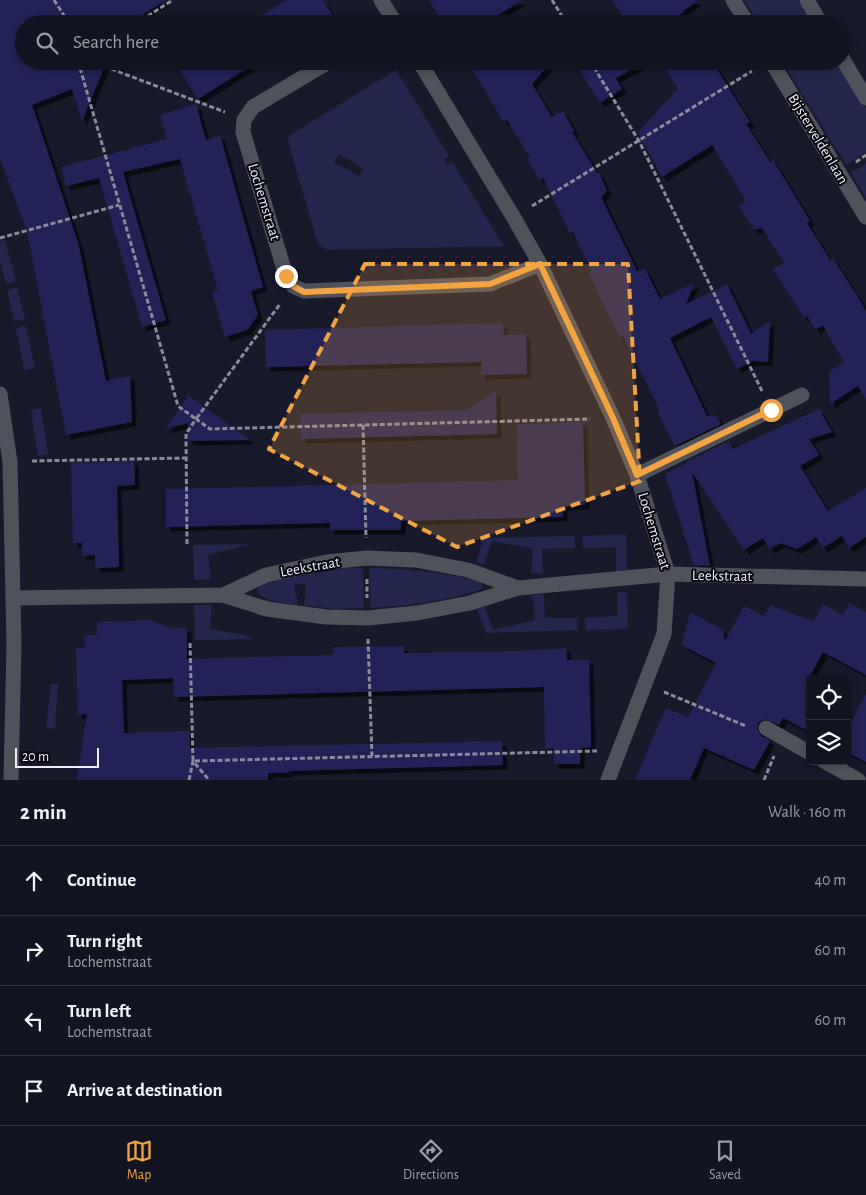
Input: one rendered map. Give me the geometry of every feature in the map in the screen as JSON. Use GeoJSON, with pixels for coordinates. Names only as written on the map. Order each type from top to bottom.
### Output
{"type":"FeatureCollection","features":[{"type":"Feature","properties":{"kind":"street"},"geometry":{"type":"LineString","coordinates":[[381,0],[390,15]]}},
{"type":"Feature","properties":{"kind":"street"},"geometry":{"type":"LineString","coordinates":[[733,0],[742,15]]}},
{"type":"Feature","properties":{"kind":"street"},"geometry":{"type":"LineString","coordinates":[[807,0],[816,15]]}},
{"type":"Feature","properties":{"kind":"street"},"geometry":{"type":"LineString","coordinates":[[244,120],[253,107],[315,70]]}},
{"type":"Feature","properties":{"kind":"street","name":"Lochemstraat"},"geometry":{"type":"LineString","coordinates":[[424,70],[540,264],[613,418],[637,475],[668,574],[664,634],[608,780]]}},
{"type":"Feature","properties":{"kind":"street","name":"Bijsterveldenlaan"},"geometry":{"type":"LineString","coordinates":[[769,70],[866,217]]}},
{"type":"Feature","properties":{"kind":"street"},"geometry":{"type":"LineString","coordinates":[[849,70],[866,98]]}},
{"type":"Feature","properties":{"kind":"street","name":"Lochemstraat"},"geometry":{"type":"LineString","coordinates":[[244,120],[243,132],[286,276],[293,286]]}},
{"type":"Feature","properties":{"kind":"street"},"geometry":{"type":"LineString","coordinates":[[293,286],[304,292],[490,284],[540,264]]}},
{"type":"Feature","properties":{"kind":"street"},"geometry":{"type":"LineString","coordinates":[[0,394],[10,462],[14,644],[11,780]]}},
{"type":"Feature","properties":{"kind":"street"},"geometry":{"type":"LineString","coordinates":[[637,475],[802,395]]}},
{"type":"Feature","properties":{"kind":"street","name":"Leekstraat"},"geometry":{"type":"LineString","coordinates":[[223,595],[266,575],[327,562],[367,558],[416,560],[468,570],[518,588]]}},
{"type":"Feature","properties":{"kind":"street","name":"Leekstraat"},"geometry":{"type":"LineString","coordinates":[[13,598],[223,595],[267,609],[326,617],[368,618],[417,613],[461,605],[518,588],[668,574],[866,579]]}},
{"type":"Feature","properties":{"kind":"street"},"geometry":{"type":"LineString","coordinates":[[766,728],[806,751]]}},
{"type":"Feature","properties":{"kind":"street"},"geometry":{"type":"LineString","coordinates":[[831,765],[858,780]]}},
{"type":"Feature","properties":{"kind":"path"},"geometry":{"type":"LineString","coordinates":[[54,0],[63,15]]}},
{"type":"Feature","properties":{"kind":"path"},"geometry":{"type":"LineString","coordinates":[[149,15],[173,0]]}},
{"type":"Feature","properties":{"kind":"path"},"geometry":{"type":"LineString","coordinates":[[552,0],[561,15]]}},
{"type":"Feature","properties":{"kind":"path"},"geometry":{"type":"LineString","coordinates":[[81,70],[178,406],[210,429],[613,418]]}},
{"type":"Feature","properties":{"kind":"path"},"geometry":{"type":"LineString","coordinates":[[113,70],[244,120]]}},
{"type":"Feature","properties":{"kind":"path"},"geometry":{"type":"LineString","coordinates":[[596,70],[639,140],[771,410]]}},
{"type":"Feature","properties":{"kind":"path"},"geometry":{"type":"LineString","coordinates":[[514,218],[755,70]]}},
{"type":"Feature","properties":{"kind":"path"},"geometry":{"type":"LineString","coordinates":[[0,238],[119,205]]}},
{"type":"Feature","properties":{"kind":"path"},"geometry":{"type":"LineString","coordinates":[[187,544],[186,434],[293,286]]}},
{"type":"Feature","properties":{"kind":"path"},"geometry":{"type":"LineString","coordinates":[[362,425],[372,756]]}},
{"type":"Feature","properties":{"kind":"path"},"geometry":{"type":"LineString","coordinates":[[10,462],[186,458]]}},
{"type":"Feature","properties":{"kind":"path"},"geometry":{"type":"LineString","coordinates":[[189,780],[193,761],[190,643]]}},
{"type":"Feature","properties":{"kind":"path"},"geometry":{"type":"LineString","coordinates":[[645,684],[764,733],[766,728]]}},
{"type":"Feature","properties":{"kind":"path"},"geometry":{"type":"LineString","coordinates":[[193,761],[601,750],[618,757]]}},
{"type":"Feature","properties":{"kind":"path"},"geometry":{"type":"LineString","coordinates":[[193,761],[209,780]]}},
{"type":"Feature","properties":{"kind":"highlighted area"},"geometry":{"type":"Polygon","coordinates":[[[365,264],[628,264],[640,481],[457,547],[269,449],[365,264]]]}},
{"type":"Feature","properties":{"kind":"shaded area"},"geometry":{"type":"Polygon","coordinates":[[[744,0],[799,0],[808,15],[753,15],[744,0]]]}},
{"type":"Feature","properties":{"kind":"shaded area"},"geometry":{"type":"Polygon","coordinates":[[[396,70],[449,156],[444,159],[447,165],[453,163],[504,246],[327,250],[318,244],[288,141],[290,135],[396,70]],[[339,154],[334,162],[359,176],[363,168],[339,154]]]}},
{"type":"Feature","properties":{"kind":"shaded area"},"geometry":{"type":"Polygon","coordinates":[[[788,70],[843,70],[866,108],[866,152],[846,165],[788,70]]]}},
{"type":"Feature","properties":{"kind":"shaded area"},"geometry":{"type":"Polygon","coordinates":[[[866,164],[866,198],[851,173],[866,164]]]}},
{"type":"Feature","properties":{"kind":"shaded area"},"geometry":{"type":"Polygon","coordinates":[[[5,240],[16,281],[6,284],[0,261],[0,241],[5,240]]]}},
{"type":"Feature","properties":{"kind":"shaded area"},"geometry":{"type":"Polygon","coordinates":[[[17,287],[25,319],[14,321],[7,290],[17,287]]]}},
{"type":"Feature","properties":{"kind":"shaded area"},"geometry":{"type":"Polygon","coordinates":[[[26,326],[35,368],[24,370],[16,328],[26,326]]]}},
{"type":"Feature","properties":{"kind":"shaded area"},"geometry":{"type":"Polygon","coordinates":[[[41,408],[48,454],[38,456],[31,410],[41,408]]]}},
{"type":"Feature","properties":{"kind":"shaded area"},"geometry":{"type":"Polygon","coordinates":[[[626,534],[627,571],[616,572],[616,547],[583,548],[582,536],[626,534]]]}},
{"type":"Feature","properties":{"kind":"shaded area"},"geometry":{"type":"Polygon","coordinates":[[[575,536],[575,548],[542,549],[543,574],[531,573],[533,549],[492,541],[484,564],[476,562],[484,538],[575,536]]]}},
{"type":"Feature","properties":{"kind":"shaded area"},"geometry":{"type":"Polygon","coordinates":[[[251,544],[208,555],[211,579],[194,580],[193,545],[251,544]]]}},
{"type":"Feature","properties":{"kind":"shaded area"},"geometry":{"type":"Polygon","coordinates":[[[346,568],[363,568],[364,608],[335,609],[304,605],[306,584],[295,584],[297,605],[270,600],[257,592],[260,585],[284,578],[346,568]]]}},
{"type":"Feature","properties":{"kind":"shaded area"},"geometry":{"type":"Polygon","coordinates":[[[369,568],[411,570],[452,576],[480,581],[483,587],[480,590],[439,600],[371,608],[369,568]]]}},
{"type":"Feature","properties":{"kind":"shaded area"},"geometry":{"type":"Polygon","coordinates":[[[617,592],[627,592],[628,629],[586,630],[585,618],[617,616],[617,592]]]}},
{"type":"Feature","properties":{"kind":"shaded area"},"geometry":{"type":"Polygon","coordinates":[[[544,594],[545,618],[577,618],[578,630],[486,633],[477,609],[485,607],[493,630],[535,620],[532,595],[544,594]]]}},
{"type":"Feature","properties":{"kind":"shaded area"},"geometry":{"type":"Polygon","coordinates":[[[194,605],[212,605],[210,629],[240,634],[255,639],[195,640],[194,605]]]}},
{"type":"Feature","properties":{"kind":"shaded area"},"geometry":{"type":"Polygon","coordinates":[[[51,684],[58,684],[55,729],[46,728],[51,684]]]}},
{"type":"Feature","properties":{"kind":"building"},"geometry":{"type":"Polygon","coordinates":[[[0,0],[166,0],[142,15],[15,15],[15,70],[103,70],[82,121],[72,89],[32,105],[79,246],[106,381],[130,376],[132,422],[66,435],[27,231],[0,158],[0,0]]]}},
{"type":"Feature","properties":{"kind":"building"},"geometry":{"type":"Polygon","coordinates":[[[287,0],[323,0],[332,15],[263,15],[287,0]]]}},
{"type":"Feature","properties":{"kind":"building"},"geometry":{"type":"Polygon","coordinates":[[[429,0],[522,0],[498,15],[438,15],[429,0]]]}},
{"type":"Feature","properties":{"kind":"building"},"geometry":{"type":"Polygon","coordinates":[[[613,0],[698,0],[679,15],[622,15],[613,0]]]}},
{"type":"Feature","properties":{"kind":"building"},"geometry":{"type":"Polygon","coordinates":[[[180,70],[245,70],[198,99],[180,70]]]}},
{"type":"Feature","properties":{"kind":"building"},"geometry":{"type":"Polygon","coordinates":[[[472,70],[544,70],[532,84],[552,117],[563,111],[574,131],[572,132],[597,173],[599,173],[607,191],[601,197],[637,271],[645,269],[660,299],[694,283],[686,304],[727,284],[751,334],[770,321],[768,362],[753,361],[737,369],[711,317],[670,338],[707,416],[716,415],[721,424],[675,446],[660,418],[657,404],[623,336],[620,338],[605,308],[589,273],[592,271],[573,232],[570,233],[543,178],[540,180],[527,159],[530,157],[507,120],[504,122],[472,70]]]}},
{"type":"Feature","properties":{"kind":"building"},"geometry":{"type":"Polygon","coordinates":[[[580,70],[631,70],[616,78],[622,89],[600,103],[580,70]]]}},
{"type":"Feature","properties":{"kind":"building"},"geometry":{"type":"Polygon","coordinates":[[[666,70],[718,70],[750,122],[746,124],[770,162],[773,160],[810,221],[807,223],[830,260],[833,258],[859,299],[866,311],[866,399],[858,386],[830,404],[829,372],[844,362],[823,326],[815,329],[807,316],[804,318],[773,269],[784,263],[762,228],[754,230],[739,205],[746,201],[712,145],[662,177],[638,132],[678,89],[666,70]]]}},
{"type":"Feature","properties":{"kind":"building"},"geometry":{"type":"Polygon","coordinates":[[[196,104],[206,140],[220,135],[263,287],[251,291],[258,315],[247,330],[225,337],[212,292],[218,290],[180,159],[123,172],[166,320],[142,327],[99,178],[66,186],[61,167],[167,139],[160,115],[196,104]]]}},
{"type":"Feature","properties":{"kind":"building"},"geometry":{"type":"Polygon","coordinates":[[[503,323],[504,335],[526,334],[527,374],[481,375],[481,362],[266,367],[265,330],[503,323]]]}},
{"type":"Feature","properties":{"kind":"building"},"geometry":{"type":"Polygon","coordinates":[[[496,391],[497,434],[301,439],[300,414],[466,410],[496,391]]]}},
{"type":"Feature","properties":{"kind":"building"},"geometry":{"type":"Polygon","coordinates":[[[187,394],[251,440],[188,441],[188,423],[165,429],[187,398],[187,394]]]}},
{"type":"Feature","properties":{"kind":"building"},"geometry":{"type":"Polygon","coordinates":[[[819,409],[832,432],[809,439],[819,455],[800,466],[828,511],[866,488],[866,537],[849,548],[842,536],[823,548],[816,537],[797,549],[781,543],[770,549],[763,538],[744,550],[692,472],[710,566],[694,565],[665,474],[729,441],[733,449],[819,409]]]}},
{"type":"Feature","properties":{"kind":"building"},"geometry":{"type":"Polygon","coordinates":[[[583,422],[585,505],[563,506],[563,517],[401,521],[401,530],[330,530],[330,523],[166,527],[166,489],[518,480],[517,424],[583,422]]]}},
{"type":"Feature","properties":{"kind":"building"},"geometry":{"type":"Polygon","coordinates":[[[134,461],[135,485],[117,486],[119,567],[95,568],[95,555],[82,556],[82,543],[73,543],[71,463],[134,461]]]}},
{"type":"Feature","properties":{"kind":"building"},"geometry":{"type":"Polygon","coordinates":[[[849,603],[866,612],[866,675],[823,652],[811,675],[806,675],[806,730],[783,718],[779,725],[765,719],[758,723],[757,729],[761,736],[770,741],[754,770],[704,748],[690,780],[635,780],[666,708],[688,717],[716,663],[682,645],[690,612],[723,630],[725,641],[744,606],[764,616],[771,605],[814,622],[823,604],[843,615],[849,603]]]}},
{"type":"Feature","properties":{"kind":"building"},"geometry":{"type":"Polygon","coordinates":[[[151,620],[173,629],[187,628],[187,659],[333,655],[333,647],[404,646],[404,653],[522,651],[566,648],[567,660],[589,660],[591,747],[580,748],[580,764],[554,764],[553,748],[545,749],[544,687],[174,697],[173,678],[122,680],[124,733],[189,731],[190,748],[502,741],[503,765],[289,771],[288,773],[268,773],[268,780],[77,780],[87,714],[77,715],[76,648],[85,648],[84,635],[97,635],[97,622],[151,620]]]}},
{"type":"Feature","properties":{"kind":"building"},"geometry":{"type":"Polygon","coordinates":[[[866,694],[866,762],[851,754],[851,722],[866,694]]]}},
{"type":"Feature","properties":{"kind":"route"},"geometry":{"type":"LineString","coordinates":[[286,276],[293,286],[304,292],[490,284],[540,264],[613,418],[637,475],[771,410]]}}]}
